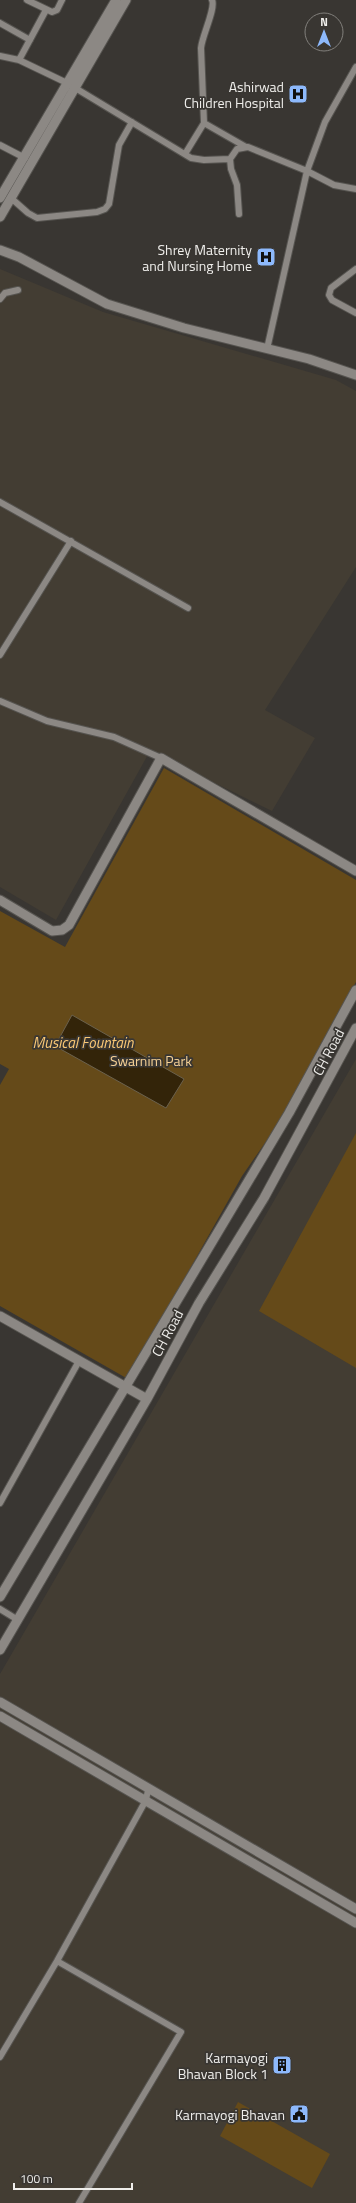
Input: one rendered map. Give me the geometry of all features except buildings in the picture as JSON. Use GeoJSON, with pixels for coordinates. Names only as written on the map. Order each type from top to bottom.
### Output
{"type":"FeatureCollection","features":[{"type":"Feature","properties":{"kind":"street"},"geometry":{"type":"LineString","coordinates":[[27,0],[46,10],[54,12],[62,0]]}},
{"type":"Feature","properties":{"kind":"street"},"geometry":{"type":"LineString","coordinates":[[0,198],[116,0]]}},
{"type":"Feature","properties":{"kind":"street"},"geometry":{"type":"LineString","coordinates":[[0,217],[126,0]]}},
{"type":"Feature","properties":{"kind":"street"},"geometry":{"type":"LineString","coordinates":[[185,154],[204,123],[200,48],[214,2],[212,0]]}},
{"type":"Feature","properties":{"kind":"street"},"geometry":{"type":"LineString","coordinates":[[19,60],[46,10]]}},
{"type":"Feature","properties":{"kind":"street"},"geometry":{"type":"LineString","coordinates":[[0,23],[30,40]]}},
{"type":"Feature","properties":{"kind":"street"},"geometry":{"type":"LineString","coordinates":[[0,56],[19,60],[67,83],[192,158],[204,160],[230,159]]}},
{"type":"Feature","properties":{"kind":"street"},"geometry":{"type":"LineString","coordinates":[[267,349],[307,171],[325,122],[356,67]]}},
{"type":"Feature","properties":{"kind":"street"},"geometry":{"type":"LineString","coordinates":[[11,198],[28,213],[37,218],[97,212],[105,209],[109,204],[119,145],[132,122]]}},
{"type":"Feature","properties":{"kind":"street"},"geometry":{"type":"LineString","coordinates":[[204,123],[248,147],[307,171],[334,185],[356,189]]}},
{"type":"Feature","properties":{"kind":"street"},"geometry":{"type":"LineString","coordinates":[[0,145],[32,162]]}},
{"type":"Feature","properties":{"kind":"street"},"geometry":{"type":"LineString","coordinates":[[239,214],[237,185],[231,169],[230,159],[238,149],[248,147]]}},
{"type":"Feature","properties":{"kind":"street"},"geometry":{"type":"LineString","coordinates":[[0,250],[19,257],[107,304],[184,328],[339,368],[356,376]]}},
{"type":"Feature","properties":{"kind":"street"},"geometry":{"type":"LineString","coordinates":[[356,269],[331,288],[329,295],[332,300],[356,313]]}},
{"type":"Feature","properties":{"kind":"street"},"geometry":{"type":"LineString","coordinates":[[0,299],[5,293],[18,290]]}},
{"type":"Feature","properties":{"kind":"street"},"geometry":{"type":"LineString","coordinates":[[0,502],[188,608]]}},
{"type":"Feature","properties":{"kind":"street"},"geometry":{"type":"LineString","coordinates":[[0,655],[71,541]]}},
{"type":"Feature","properties":{"kind":"street"},"geometry":{"type":"LineString","coordinates":[[0,701],[47,721],[114,737],[161,758],[356,871]]}},
{"type":"Feature","properties":{"kind":"street"},"geometry":{"type":"LineString","coordinates":[[0,900],[52,931],[62,930],[69,925],[161,758]]}},
{"type":"Feature","properties":{"kind":"street","name":"CH Road"},"geometry":{"type":"LineString","coordinates":[[0,1597],[286,1120],[356,990]]}},
{"type":"Feature","properties":{"kind":"street","name":"CH Road"},"geometry":{"type":"LineString","coordinates":[[0,1650],[147,1399],[199,1303],[264,1198],[356,1028]]}},
{"type":"Feature","properties":{"kind":"street"},"geometry":{"type":"LineString","coordinates":[[0,1316],[147,1399]]}},
{"type":"Feature","properties":{"kind":"street"},"geometry":{"type":"LineString","coordinates":[[0,1503],[78,1361]]}},
{"type":"Feature","properties":{"kind":"street"},"geometry":{"type":"LineString","coordinates":[[0,1609],[18,1620]]}},
{"type":"Feature","properties":{"kind":"street"},"geometry":{"type":"LineString","coordinates":[[0,1702],[148,1790],[356,1909]]}},
{"type":"Feature","properties":{"kind":"street"},"geometry":{"type":"LineString","coordinates":[[0,1716],[356,1923]]}},
{"type":"Feature","properties":{"kind":"street"},"geometry":{"type":"LineString","coordinates":[[0,2057],[57,1961],[146,1800],[148,1790]]}},
{"type":"Feature","properties":{"kind":"street"},"geometry":{"type":"LineString","coordinates":[[57,1961],[181,2032],[79,2203]]}},
{"type":"Feature","properties":{"kind":"shaded area"},"geometry":{"type":"Polygon","coordinates":[[[0,269],[103,312],[336,380],[356,391],[356,567],[265,710],[315,738],[272,811],[150,751],[56,920],[0,887],[0,269]]]}},
{"type":"Feature","properties":{"kind":"shaded area"},"geometry":{"type":"Polygon","coordinates":[[[356,1059],[356,2203],[0,2203],[0,1674],[356,1059]]]}},
{"type":"Feature","properties":{"kind":"green space","name":"Swarnim Park"},"geometry":{"type":"Polygon","coordinates":[[[164,768],[356,880],[356,982],[276,1127],[242,1176],[128,1379],[0,1306],[0,1085],[9,1069],[0,1064],[0,911],[65,947],[164,768]]]}},
{"type":"Feature","properties":{"kind":"green space"},"geometry":{"type":"Polygon","coordinates":[[[356,1133],[356,1368],[259,1311],[356,1133]]]}},
{"type":"Feature","properties":{"kind":"green space"},"geometry":{"type":"Polygon","coordinates":[[[238,2102],[330,2154],[312,2188],[220,2136],[238,2102]]]}},
{"type":"Feature","properties":{"kind":"water","name":"Musical Fountain"},"geometry":{"type":"Polygon","coordinates":[[[72,1015],[184,1079],[166,1108],[55,1046],[72,1015]]]}},
{"type":"Feature","properties":{"kind":"place","name":"Ashirwad Children Hospital"},"geometry":{"type":"Point","coordinates":[298,94]}},
{"type":"Feature","properties":{"kind":"place","name":"Shrey Maternity and Nursing Home"},"geometry":{"type":"Point","coordinates":[266,257]}},
{"type":"Feature","properties":{"kind":"place","name":"Karmayogi Bhavan Block 1"},"geometry":{"type":"Point","coordinates":[282,2065]}},
{"type":"Feature","properties":{"kind":"place","name":"Karmayogi Bhavan"},"geometry":{"type":"Point","coordinates":[299,2114]}}]}
